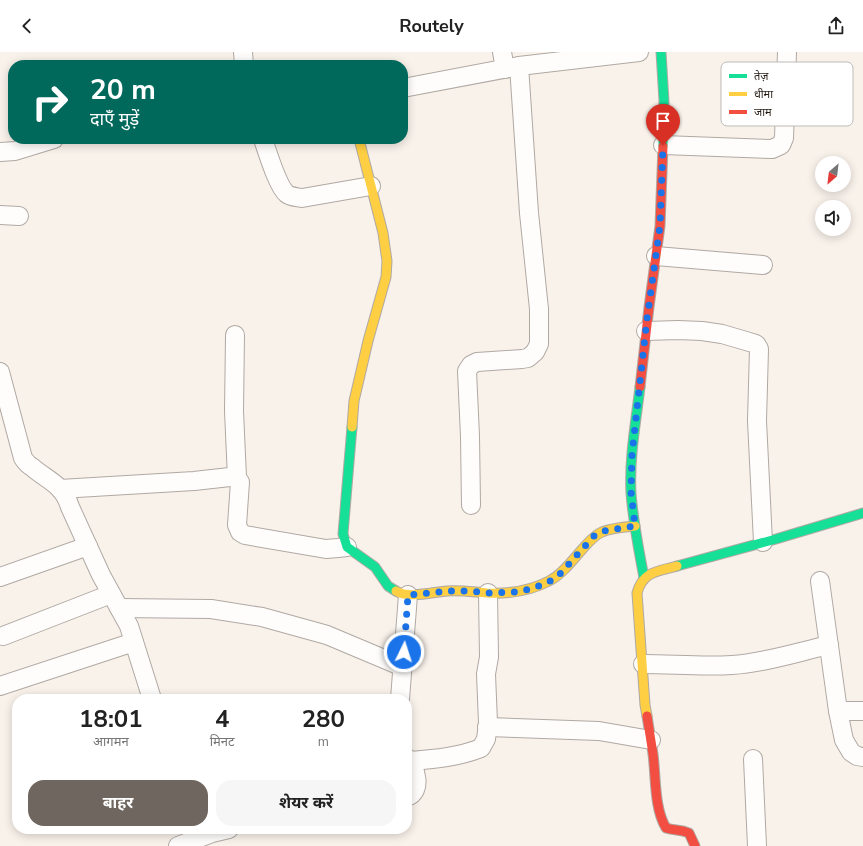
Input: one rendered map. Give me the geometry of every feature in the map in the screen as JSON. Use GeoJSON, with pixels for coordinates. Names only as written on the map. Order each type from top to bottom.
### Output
{"type":"FeatureCollection","features":[{"type":"Feature","properties":{"kind":"street"},"geometry":{"type":"LineString","coordinates":[[408,87],[509,63],[640,52]]}},
{"type":"Feature","properties":{"kind":"street"},"geometry":{"type":"LineString","coordinates":[[644,578],[631,492],[632,454],[660,226],[664,102],[661,52]]}},
{"type":"Feature","properties":{"kind":"street"},"geometry":{"type":"LineString","coordinates":[[786,52],[786,62]]}},
{"type":"Feature","properties":{"kind":"street"},"geometry":{"type":"LineString","coordinates":[[471,505],[467,371],[471,365],[477,362],[528,358],[535,352],[539,344],[539,309],[529,213],[509,63]]}},
{"type":"Feature","properties":{"kind":"street"},"geometry":{"type":"LineString","coordinates":[[663,145],[772,149],[782,145],[784,126]]}},
{"type":"Feature","properties":{"kind":"street"},"geometry":{"type":"LineString","coordinates":[[0,152],[15,151],[38,144]]}},
{"type":"Feature","properties":{"kind":"street"},"geometry":{"type":"LineString","coordinates":[[265,144],[278,181],[286,193],[292,196],[302,198],[371,186]]}},
{"type":"Feature","properties":{"kind":"street"},"geometry":{"type":"LineString","coordinates":[[360,144],[383,233],[387,261],[386,277],[368,341],[354,400],[344,534],[347,547],[375,567],[388,586],[400,594],[408,595],[448,591],[488,593],[518,592],[534,588],[559,575],[594,536],[603,531],[635,526]]}},
{"type":"Feature","properties":{"kind":"street"},"geometry":{"type":"LineString","coordinates":[[0,215],[19,216]]}},
{"type":"Feature","properties":{"kind":"street"},"geometry":{"type":"LineString","coordinates":[[656,256],[763,265]]}},
{"type":"Feature","properties":{"kind":"street"},"geometry":{"type":"LineString","coordinates":[[646,331],[678,330],[722,334],[756,344],[759,349],[757,421],[763,542]]}},
{"type":"Feature","properties":{"kind":"street"},"geometry":{"type":"LineString","coordinates":[[235,335],[234,411],[237,478],[240,482],[237,525],[240,532],[245,535],[326,549],[347,547]]}},
{"type":"Feature","properties":{"kind":"street"},"geometry":{"type":"LineString","coordinates":[[0,372],[23,458],[60,489],[67,498],[102,575],[129,626],[150,694]]}},
{"type":"Feature","properties":{"kind":"street"},"geometry":{"type":"LineString","coordinates":[[60,489],[194,481],[230,477],[237,478]]}},
{"type":"Feature","properties":{"kind":"street"},"geometry":{"type":"LineString","coordinates":[[695,846],[689,833],[682,830],[672,830],[666,828],[663,823],[658,804],[653,754],[645,705],[637,593],[639,586],[644,578],[652,573],[863,513]]}},
{"type":"Feature","properties":{"kind":"street"},"geometry":{"type":"LineString","coordinates":[[0,577],[88,546]]}},
{"type":"Feature","properties":{"kind":"street"},"geometry":{"type":"LineString","coordinates":[[820,581],[838,711],[844,740],[851,752],[857,756],[863,757]]}},
{"type":"Feature","properties":{"kind":"street"},"geometry":{"type":"LineString","coordinates":[[412,760],[430,760],[471,752],[481,748],[486,739],[488,717],[486,674],[489,657],[488,593]]}},
{"type":"Feature","properties":{"kind":"street"},"geometry":{"type":"LineString","coordinates":[[400,694],[408,595]]}},
{"type":"Feature","properties":{"kind":"street"},"geometry":{"type":"LineString","coordinates":[[3,636],[115,601],[211,609],[262,617],[327,635],[403,667]]}},
{"type":"Feature","properties":{"kind":"street"},"geometry":{"type":"LineString","coordinates":[[0,686],[134,642]]}},
{"type":"Feature","properties":{"kind":"street"},"geometry":{"type":"LineString","coordinates":[[642,664],[733,665],[758,662],[829,645]]}},
{"type":"Feature","properties":{"kind":"street"},"geometry":{"type":"LineString","coordinates":[[838,711],[863,711]]}},
{"type":"Feature","properties":{"kind":"street"},"geometry":{"type":"LineString","coordinates":[[487,728],[598,731],[651,740]]}},
{"type":"Feature","properties":{"kind":"street"},"geometry":{"type":"LineString","coordinates":[[753,759],[757,846]]}},
{"type":"Feature","properties":{"kind":"street"},"geometry":{"type":"LineString","coordinates":[[412,767],[417,782],[416,790],[412,794]]}},
{"type":"Feature","properties":{"kind":"street"},"geometry":{"type":"LineString","coordinates":[[183,845],[210,834]]}},
{"type":"Feature","properties":{"kind":"traffic: fast"},"geometry":{"type":"LineString","coordinates":[[661,52],[664,101],[663,146]]}},
{"type":"Feature","properties":{"kind":"traffic: fast"},"geometry":{"type":"LineString","coordinates":[[640,387],[633,440],[631,493],[636,536],[644,578]]}},
{"type":"Feature","properties":{"kind":"traffic: fast"},"geometry":{"type":"LineString","coordinates":[[352,427],[343,534],[347,547],[375,567],[388,586],[396,591]]}},
{"type":"Feature","properties":{"kind":"traffic: fast"},"geometry":{"type":"LineString","coordinates":[[677,566],[863,513]]}},
{"type":"Feature","properties":{"kind":"traffic: slow"},"geometry":{"type":"LineString","coordinates":[[352,427],[354,401],[368,341],[386,277],[387,261],[383,233],[360,144]]}},
{"type":"Feature","properties":{"kind":"traffic: slow"},"geometry":{"type":"LineString","coordinates":[[396,591],[407,595],[414,595],[452,591],[503,593],[527,589],[554,578],[569,565],[595,536],[600,533],[635,526]]}},
{"type":"Feature","properties":{"kind":"traffic: slow"},"geometry":{"type":"LineString","coordinates":[[647,716],[637,593],[643,580],[647,576],[657,571],[677,566]]}},
{"type":"Feature","properties":{"kind":"traffic: jam"},"geometry":{"type":"LineString","coordinates":[[640,387],[660,226],[663,146]]}},
{"type":"Feature","properties":{"kind":"traffic: jam"},"geometry":{"type":"LineString","coordinates":[[647,716],[653,754],[657,802],[662,820],[666,828],[689,833],[695,846]]}},
{"type":"Feature","properties":{"kind":"route"},"geometry":{"type":"LineString","coordinates":[[404,652],[408,595],[448,591],[488,593],[518,592],[534,588],[559,575],[594,536],[603,531],[635,526],[631,492],[632,454],[647,319],[660,226],[663,145]]}}]}
